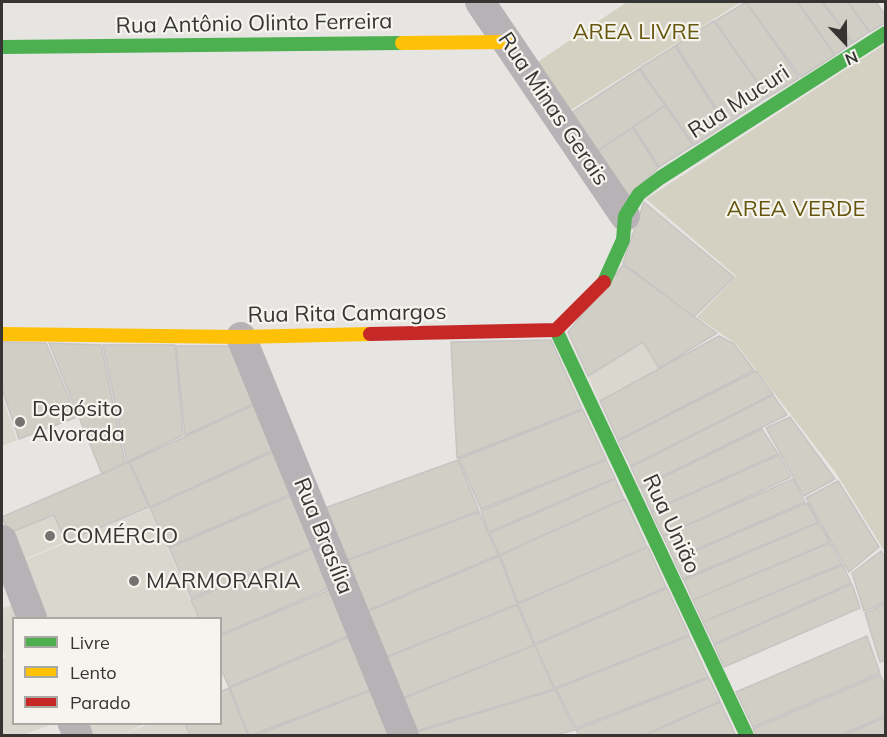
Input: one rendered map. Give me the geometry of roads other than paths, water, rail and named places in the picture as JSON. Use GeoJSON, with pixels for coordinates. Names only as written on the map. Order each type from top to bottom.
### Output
{"type":"FeatureCollection","features":[{"type":"Feature","properties":{"kind":"street","name":"Rua Minas Gerais"},"geometry":{"type":"LineString","coordinates":[[480,2],[625,216]]}},
{"type":"Feature","properties":{"kind":"street","name":"Rua Mucuri"},"geometry":{"type":"LineString","coordinates":[[625,216],[639,194],[660,178],[885,33]]}},
{"type":"Feature","properties":{"kind":"street","name":"Rua Antônio Olinto Ferreira"},"geometry":{"type":"LineString","coordinates":[[2,47],[507,42]]}},
{"type":"Feature","properties":{"kind":"street"},"geometry":{"type":"LineString","coordinates":[[556,330],[604,282],[623,240],[625,216]]}},
{"type":"Feature","properties":{"kind":"street","name":"Rua Rita Camargos"},"geometry":{"type":"LineString","coordinates":[[2,334],[241,337],[556,330]]}},
{"type":"Feature","properties":{"kind":"street","name":"Rua União"},"geometry":{"type":"LineString","coordinates":[[556,330],[747,735]]}},
{"type":"Feature","properties":{"kind":"street","name":"Rua Brasília"},"geometry":{"type":"LineString","coordinates":[[241,337],[404,735]]}},
{"type":"Feature","properties":{"kind":"street"},"geometry":{"type":"LineString","coordinates":[[2,540],[32,617]]}},
{"type":"Feature","properties":{"kind":"place","name":"Depósito Alvorada"},"geometry":{"type":"Point","coordinates":[20,422]}},
{"type":"Feature","properties":{"kind":"place","name":"COMÉRCIO"},"geometry":{"type":"Point","coordinates":[50,536]}},
{"type":"Feature","properties":{"kind":"place","name":"MARMORARIA"},"geometry":{"type":"Point","coordinates":[134,581]}},
{"type":"Feature","properties":{"kind":"park label","name":"AREA LIVRE"},"geometry":{"type":"Point","coordinates":[636,32]}},
{"type":"Feature","properties":{"kind":"park label","name":"AREA VERDE"},"geometry":{"type":"Point","coordinates":[796,209]}}]}
